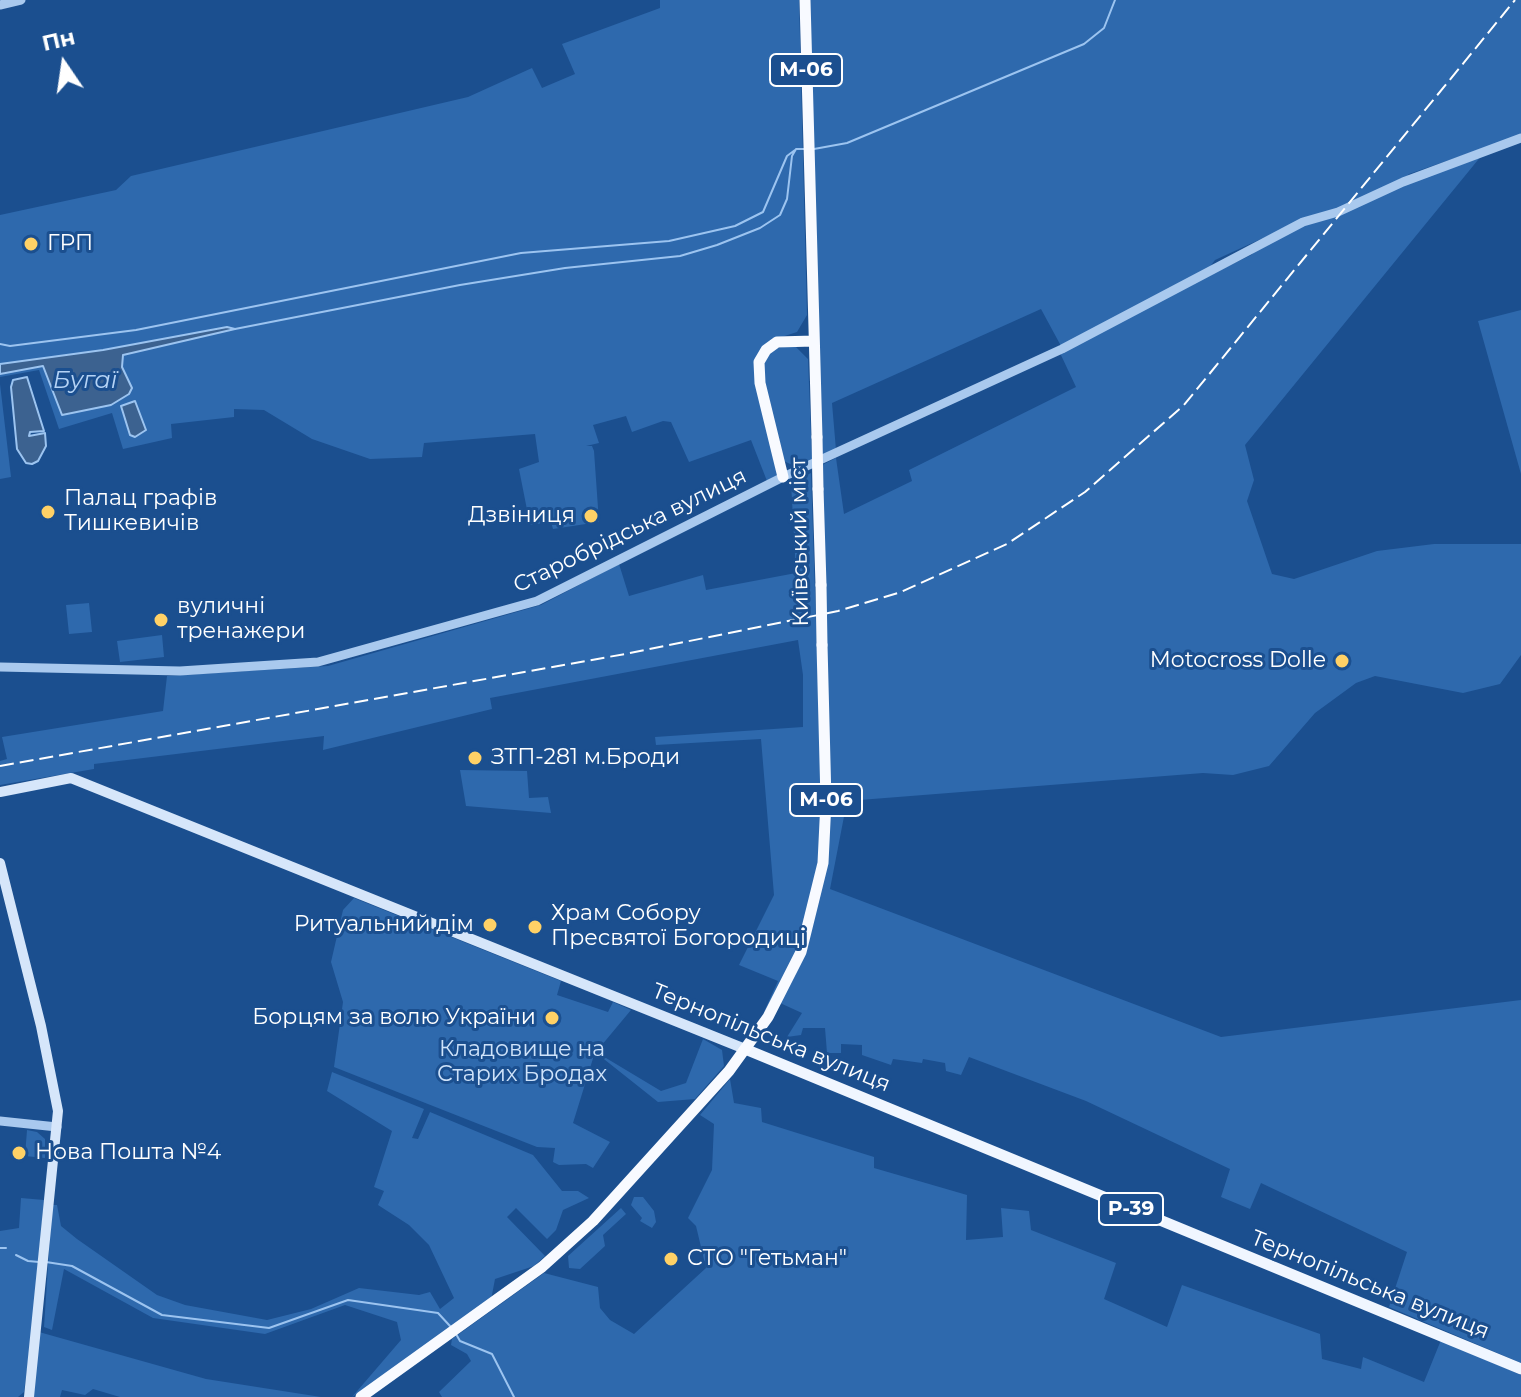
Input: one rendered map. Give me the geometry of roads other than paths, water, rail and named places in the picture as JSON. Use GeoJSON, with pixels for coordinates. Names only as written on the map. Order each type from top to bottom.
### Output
{"type":"FeatureCollection","features":[{"type":"Feature","properties":{"kind":"highway","name":"М-06"},"geometry":{"type":"LineString","coordinates":[[805,0],[814,341]]}},
{"type":"Feature","properties":{"kind":"highway","name":"Київський міст"},"geometry":{"type":"LineString","coordinates":[[745,1049],[768,1017],[801,952],[818,887],[825,816],[814,341]]}},
{"type":"Feature","properties":{"kind":"highway"},"geometry":{"type":"LineString","coordinates":[[783,477],[760,383],[759,362],[766,350],[777,342],[814,341]]}},
{"type":"Feature","properties":{"kind":"highway","name":"М-06"},"geometry":{"type":"LineString","coordinates":[[361,1397],[542,1267],[601,1214],[745,1049]]}},
{"type":"Feature","properties":{"kind":"main road","name":"Тернопільська вулиця"},"geometry":{"type":"LineString","coordinates":[[0,792],[71,778],[745,1049],[1521,1369]]}},
{"type":"Feature","properties":{"kind":"main road"},"geometry":{"type":"LineString","coordinates":[[0,863],[41,1026],[58,1111],[29,1397]]}},
{"type":"Feature","properties":{"kind":"street"},"geometry":{"type":"LineString","coordinates":[[0,5],[21,0]]}},
{"type":"Feature","properties":{"kind":"street","name":"Старобрідська вулиця"},"geometry":{"type":"LineString","coordinates":[[0,667],[180,671],[318,662],[537,601],[783,477],[1062,349],[1303,222],[1338,212],[1403,182],[1521,138]]}},
{"type":"Feature","properties":{"kind":"street"},"geometry":{"type":"LineString","coordinates":[[0,1121],[57,1127]]}},
{"type":"Feature","properties":{"kind":"water","name":"Бугаї"},"geometry":{"type":"Polygon","coordinates":[[[227,327],[235,329],[123,355],[122,367],[132,388],[129,394],[111,405],[62,415],[43,366],[0,374],[0,364],[103,350],[227,327]]]}},
{"type":"Feature","properties":{"kind":"water"},"geometry":{"type":"Polygon","coordinates":[[[27,377],[44,431],[30,432],[29,436],[45,433],[46,446],[38,461],[32,464],[26,463],[17,449],[11,387],[13,380],[27,377]]]}},
{"type":"Feature","properties":{"kind":"water"},"geometry":{"type":"Polygon","coordinates":[[[135,401],[146,430],[135,437],[130,435],[121,406],[135,401]]]}},
{"type":"Feature","properties":{"kind":"waterway"},"geometry":{"type":"LineString","coordinates":[[814,149],[847,143],[1084,44],[1104,28],[1115,0]]}},
{"type":"Feature","properties":{"kind":"waterway"},"geometry":{"type":"LineString","coordinates":[[235,329],[460,285],[565,268],[680,256],[717,245],[760,228],[780,215],[787,199],[792,156],[796,149],[804,149]]}},
{"type":"Feature","properties":{"kind":"waterway"},"geometry":{"type":"LineString","coordinates":[[0,344],[10,346],[136,330],[521,253],[669,241],[735,226],[763,212],[787,156],[795,150]]}},
{"type":"Feature","properties":{"kind":"waterway"},"geometry":{"type":"LineString","coordinates":[[0,1248],[6,1248]]}},
{"type":"Feature","properties":{"kind":"waterway"},"geometry":{"type":"LineString","coordinates":[[16,1255],[39,1262]]}},
{"type":"Feature","properties":{"kind":"waterway"},"geometry":{"type":"LineString","coordinates":[[46,1262],[72,1266],[162,1315],[269,1328],[348,1300],[438,1313],[450,1326]]}},
{"type":"Feature","properties":{"kind":"waterway"},"geometry":{"type":"LineString","coordinates":[[456,1334],[460,1341],[492,1354],[514,1397]]}},
{"type":"Feature","properties":{"kind":"railway"},"geometry":{"type":"LineString","coordinates":[[0,766],[625,654],[838,611],[901,592],[1007,544],[1085,492],[1184,405],[1515,0]]}},
{"type":"Feature","properties":{"kind":"place","name":"ГРП"},"geometry":{"type":"Point","coordinates":[31,244]}},
{"type":"Feature","properties":{"kind":"place","name":"Палац графів Тишкевичів"},"geometry":{"type":"Point","coordinates":[48,512]}},
{"type":"Feature","properties":{"kind":"place","name":"Дзвіниця"},"geometry":{"type":"Point","coordinates":[591,516]}},
{"type":"Feature","properties":{"kind":"place","name":"вуличні тренажери"},"geometry":{"type":"Point","coordinates":[161,620]}},
{"type":"Feature","properties":{"kind":"place","name":"Motocross Dolle"},"geometry":{"type":"Point","coordinates":[1342,661]}},
{"type":"Feature","properties":{"kind":"place","name":"ЗТП-281 м.Броди"},"geometry":{"type":"Point","coordinates":[475,758]}},
{"type":"Feature","properties":{"kind":"place","name":"Ритуальний дім"},"geometry":{"type":"Point","coordinates":[490,925]}},
{"type":"Feature","properties":{"kind":"place","name":"Храм Собору Пресвятої Богородиці"},"geometry":{"type":"Point","coordinates":[535,927]}},
{"type":"Feature","properties":{"kind":"place","name":"Борцям за волю України"},"geometry":{"type":"Point","coordinates":[552,1018]}},
{"type":"Feature","properties":{"kind":"place","name":"Нова Пошта №4"},"geometry":{"type":"Point","coordinates":[19,1153]}},
{"type":"Feature","properties":{"kind":"place","name":"СТО \"Гетьман\""},"geometry":{"type":"Point","coordinates":[671,1259]}},
{"type":"Feature","properties":{"kind":"park label","name":"Кладовище на Старих Бродах"},"geometry":{"type":"Point","coordinates":[522,1062]}}]}
